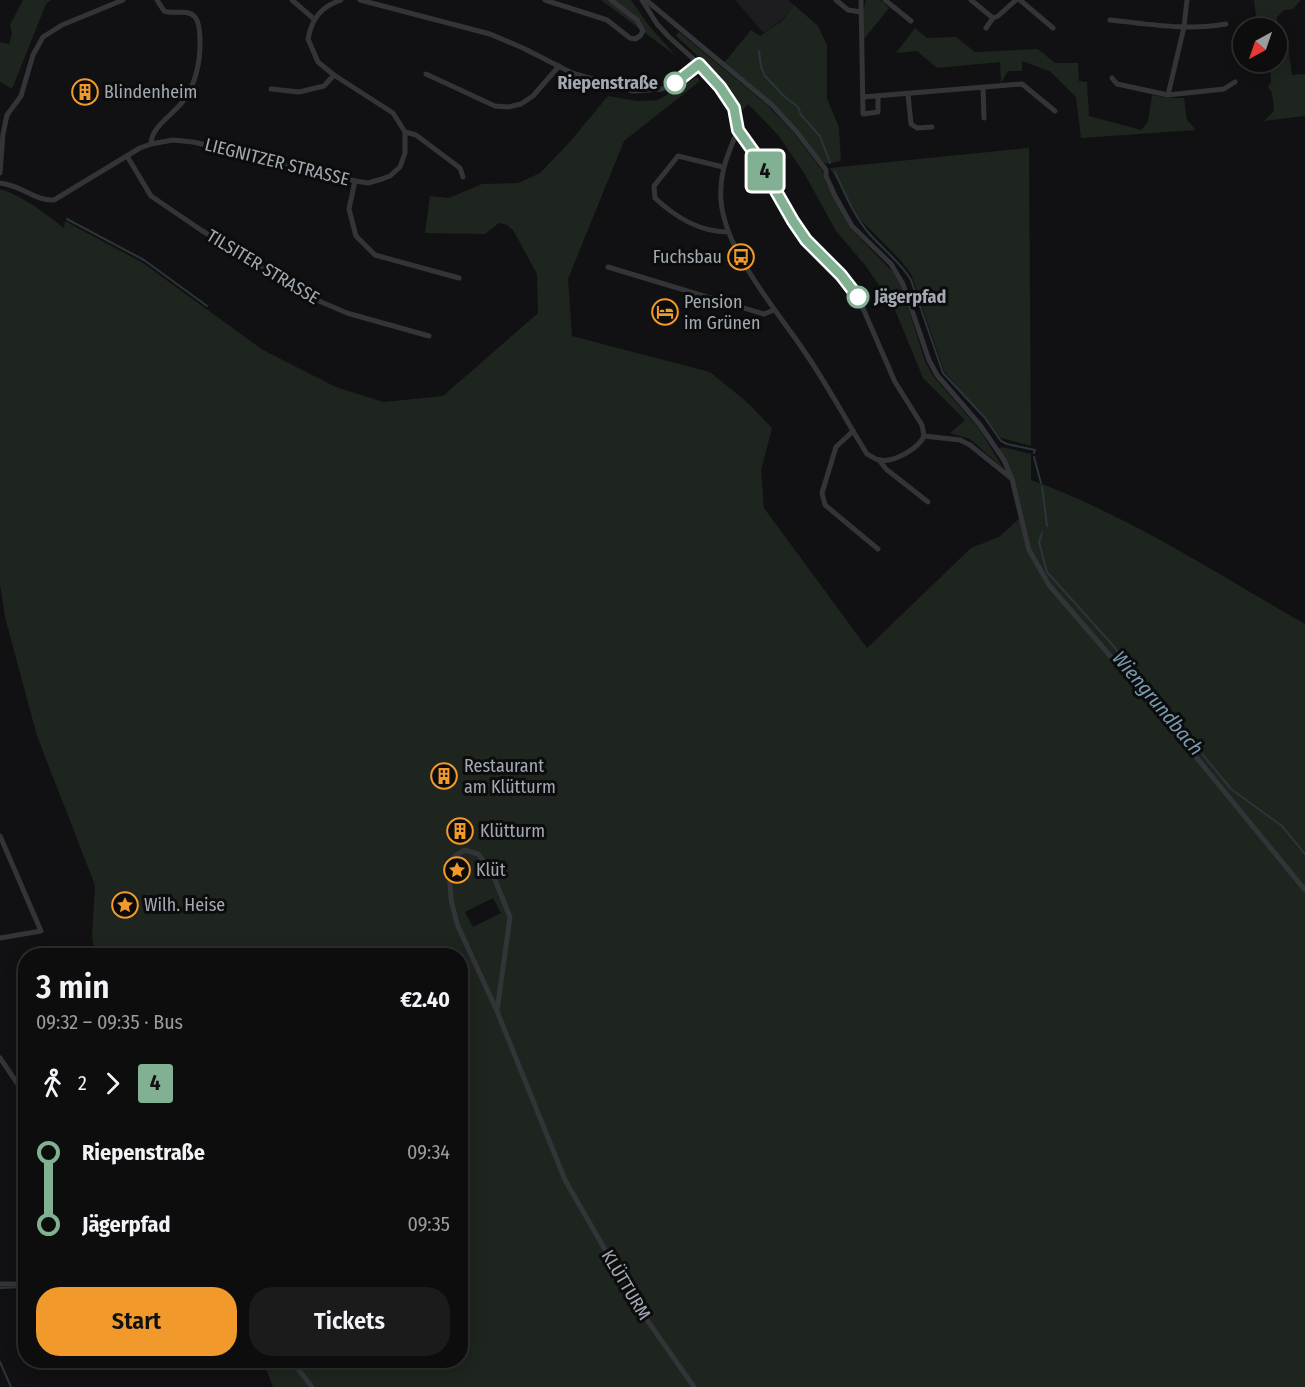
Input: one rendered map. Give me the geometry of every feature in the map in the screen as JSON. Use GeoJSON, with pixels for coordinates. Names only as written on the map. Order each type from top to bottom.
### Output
{"type":"FeatureCollection","features":[{"type":"Feature","properties":{"kind":"street"},"geometry":{"type":"LineString","coordinates":[[0,173],[7,115],[21,96],[33,55],[43,37],[62,25],[123,0]]}},
{"type":"Feature","properties":{"kind":"street"},"geometry":{"type":"LineString","coordinates":[[151,144],[154,132],[186,97],[197,70],[200,55],[199,26],[195,17],[188,13],[164,11],[157,0]]}},
{"type":"Feature","properties":{"kind":"street"},"geometry":{"type":"LineString","coordinates":[[292,0],[314,19]]}},
{"type":"Feature","properties":{"kind":"street"},"geometry":{"type":"LineString","coordinates":[[341,0],[320,10],[314,19],[308,39],[318,62],[393,113],[405,132],[416,135],[460,168],[463,177]]}},
{"type":"Feature","properties":{"kind":"street"},"geometry":{"type":"LineString","coordinates":[[360,0],[490,34],[559,66],[633,91],[662,89],[675,83],[699,64]]}},
{"type":"Feature","properties":{"kind":"street"},"geometry":{"type":"LineString","coordinates":[[545,0],[607,20],[630,38],[635,39],[640,36],[643,31],[640,25],[611,0]]}},
{"type":"Feature","properties":{"kind":"street"},"geometry":{"type":"LineString","coordinates":[[644,0],[675,23],[772,105],[796,131],[826,170],[826,176],[835,196],[852,225],[898,274],[929,360],[937,375],[998,449],[1012,479],[1029,550],[1049,585],[1174,730],[1305,890]]}},
{"type":"Feature","properties":{"kind":"street"},"geometry":{"type":"LineString","coordinates":[[644,0],[657,24],[720,87],[734,108],[738,130],[753,151],[793,221],[806,240],[841,275],[858,297],[895,382],[922,425],[924,436],[917,447],[906,453],[888,460],[879,460]]}},
{"type":"Feature","properties":{"kind":"street"},"geometry":{"type":"LineString","coordinates":[[836,0],[848,10],[861,12]]}},
{"type":"Feature","properties":{"kind":"street"},"geometry":{"type":"LineString","coordinates":[[861,0],[863,114],[878,112],[878,96]]}},
{"type":"Feature","properties":{"kind":"street"},"geometry":{"type":"LineString","coordinates":[[885,0],[911,21]]}},
{"type":"Feature","properties":{"kind":"street"},"geometry":{"type":"LineString","coordinates":[[971,0],[993,18]]}},
{"type":"Feature","properties":{"kind":"street"},"geometry":{"type":"LineString","coordinates":[[986,27],[993,18],[1018,0],[1053,28]]}},
{"type":"Feature","properties":{"kind":"street"},"geometry":{"type":"LineString","coordinates":[[1168,95],[1184,27],[1187,0]]}},
{"type":"Feature","properties":{"kind":"street"},"geometry":{"type":"LineString","coordinates":[[1110,20],[1203,28],[1226,24]]}},
{"type":"Feature","properties":{"kind":"street"},"geometry":{"type":"LineString","coordinates":[[669,37],[667,28],[670,24],[675,23]]}},
{"type":"Feature","properties":{"kind":"street"},"geometry":{"type":"LineString","coordinates":[[426,74],[495,106],[508,108],[521,105],[534,96],[559,66]]}},
{"type":"Feature","properties":{"kind":"street"},"geometry":{"type":"LineString","coordinates":[[271,89],[299,92],[324,86],[334,75]]}},
{"type":"Feature","properties":{"kind":"street"},"geometry":{"type":"LineString","coordinates":[[1112,78],[1117,84],[1168,95],[1224,88],[1235,82]]}},
{"type":"Feature","properties":{"kind":"street"},"geometry":{"type":"LineString","coordinates":[[862,97],[1022,84],[1055,111]]}},
{"type":"Feature","properties":{"kind":"street"},"geometry":{"type":"LineString","coordinates":[[983,88],[984,118]]}},
{"type":"Feature","properties":{"kind":"street"},"geometry":{"type":"LineString","coordinates":[[908,94],[911,124],[917,128],[932,127]]}},
{"type":"Feature","properties":{"kind":"street"},"geometry":{"type":"LineString","coordinates":[[738,130],[723,167],[720,190],[728,232],[774,310],[817,371],[867,454],[879,460],[886,469],[928,502]]}},
{"type":"Feature","properties":{"kind":"street","name":"LIEGNITZER STRASSE"},"geometry":{"type":"LineString","coordinates":[[0,183],[23,188],[44,200],[54,200],[127,156],[151,144],[173,140],[193,142],[369,183],[390,176],[400,167],[405,153],[405,132]]}},
{"type":"Feature","properties":{"kind":"street","name":"TILSITER STRASSE"},"geometry":{"type":"LineString","coordinates":[[127,156],[151,196],[201,230],[312,298],[347,313],[429,336]]}},
{"type":"Feature","properties":{"kind":"street"},"geometry":{"type":"LineString","coordinates":[[723,167],[678,156],[654,186],[655,198],[671,212],[716,232],[728,232]]}},
{"type":"Feature","properties":{"kind":"street"},"geometry":{"type":"LineString","coordinates":[[355,181],[349,209],[356,236],[375,255],[459,278]]}},
{"type":"Feature","properties":{"kind":"street"},"geometry":{"type":"LineString","coordinates":[[608,267],[764,314],[774,310]]}},
{"type":"Feature","properties":{"kind":"street"},"geometry":{"type":"LineString","coordinates":[[852,431],[836,447],[822,493],[825,505],[878,549]]}},
{"type":"Feature","properties":{"kind":"street"},"geometry":{"type":"LineString","coordinates":[[924,436],[960,440],[970,445],[1012,479]]}},
{"type":"Feature","properties":{"kind":"street"},"geometry":{"type":"LineString","coordinates":[[0,836],[41,931],[0,938]]}},
{"type":"Feature","properties":{"kind":"street","name":"KLÜTTURM"},"geometry":{"type":"LineString","coordinates":[[497,1011],[510,916],[491,870],[478,854],[465,850],[451,860],[449,869],[451,899],[457,924],[497,1011],[565,1180],[638,1307],[694,1387]]}},
{"type":"Feature","properties":{"kind":"street"},"geometry":{"type":"LineString","coordinates":[[0,1058],[18,1084]]}},
{"type":"Feature","properties":{"kind":"street"},"geometry":{"type":"LineString","coordinates":[[0,1284],[18,1284]]}},
{"type":"Feature","properties":{"kind":"street"},"geometry":{"type":"LineString","coordinates":[[297,1368],[312,1387]]}},
{"type":"Feature","properties":{"kind":"shaded area"},"geometry":{"type":"Polygon","coordinates":[[[23,0],[51,0],[46,4],[12,89],[0,82],[0,42],[9,44],[12,34],[10,25],[23,0]]]}},
{"type":"Feature","properties":{"kind":"shaded area"},"geometry":{"type":"Polygon","coordinates":[[[601,0],[631,0],[650,27],[676,56],[601,0]]]}},
{"type":"Feature","properties":{"kind":"shaded area"},"geometry":{"type":"Polygon","coordinates":[[[735,0],[788,0],[794,5],[782,20],[764,33],[735,0]]]}},
{"type":"Feature","properties":{"kind":"shaded area"},"geometry":{"type":"Polygon","coordinates":[[[866,0],[880,0],[889,8],[864,39],[863,12],[866,0]]]}},
{"type":"Feature","properties":{"kind":"shaded area"},"geometry":{"type":"Polygon","coordinates":[[[1254,0],[1301,0],[1293,9],[1284,10],[1277,18],[1254,18],[1256,16],[1254,0]]]}},
{"type":"Feature","properties":{"kind":"shaded area"},"geometry":{"type":"Polygon","coordinates":[[[794,5],[818,26],[827,45],[827,99],[839,127],[841,161],[825,164],[772,105],[724,63],[751,30],[760,36],[782,21],[794,5]]]}},
{"type":"Feature","properties":{"kind":"shaded area"},"geometry":{"type":"Polygon","coordinates":[[[915,28],[927,38],[956,37],[975,52],[1038,49],[1055,63],[1078,63],[1079,81],[1087,82],[1089,116],[1141,130],[1148,122],[1152,95],[1184,98],[1187,120],[1196,130],[1081,138],[1076,97],[1051,72],[1022,61],[1022,71],[1008,71],[1001,83],[1000,62],[937,68],[917,51],[896,53],[915,28]]]}},
{"type":"Feature","properties":{"kind":"shaded area"},"geometry":{"type":"Polygon","coordinates":[[[679,32],[766,104],[793,132],[822,170],[825,181],[850,228],[893,272],[901,285],[925,361],[933,376],[980,430],[1003,468],[970,439],[950,433],[965,420],[923,378],[893,305],[865,265],[836,231],[804,173],[778,135],[748,104],[742,111],[713,70],[676,36],[679,32]]]}},
{"type":"Feature","properties":{"kind":"shaded area"},"geometry":{"type":"Polygon","coordinates":[[[1287,39],[1292,75],[1305,74],[1305,116],[1264,121],[1274,111],[1272,93],[1268,87],[1271,82],[1270,72],[1287,72],[1287,39]]]}},
{"type":"Feature","properties":{"kind":"shaded area","name":"Klüt"},"geometry":{"type":"Polygon","coordinates":[[[697,77],[700,81],[624,141],[568,279],[572,336],[710,372],[748,403],[772,428],[761,470],[764,508],[867,648],[971,548],[999,537],[1022,516],[1012,479],[998,449],[1002,447],[1031,454],[1031,480],[1137,527],[1305,624],[1305,1387],[273,1387],[266,1368],[468,1368],[468,948],[94,948],[92,937],[95,885],[37,736],[5,617],[0,584],[0,189],[26,201],[64,228],[65,221],[143,263],[263,350],[336,387],[383,402],[443,396],[538,313],[537,274],[513,230],[507,225],[499,223],[485,234],[425,233],[430,196],[449,198],[482,184],[518,183],[540,173],[608,96],[638,101],[658,100],[697,77]],[[493,898],[465,912],[473,927],[501,913],[493,898]]]}},
{"type":"Feature","properties":{"kind":"shaded area"},"geometry":{"type":"Polygon","coordinates":[[[1029,148],[1031,446],[1001,438],[944,371],[911,274],[860,219],[830,168],[1029,148]]]}},
{"type":"Feature","properties":{"kind":"waterway","name":"Wiengrundbach"},"geometry":{"type":"LineString","coordinates":[[759,51],[765,76],[798,107],[801,115],[820,136],[830,163]]}},
{"type":"Feature","properties":{"kind":"waterway","name":"Wiengrundbach"},"geometry":{"type":"LineString","coordinates":[[835,172],[862,224],[911,280],[943,373],[985,418],[1001,441],[1035,450],[1034,453]]}},
{"type":"Feature","properties":{"kind":"waterway"},"geometry":{"type":"LineString","coordinates":[[67,219],[144,260],[207,306]]}},
{"type":"Feature","properties":{"kind":"waterway","name":"Wiengrundbach"},"geometry":{"type":"LineString","coordinates":[[1034,457],[1041,483]]}},
{"type":"Feature","properties":{"kind":"waterway","name":"Wiengrundbach"},"geometry":{"type":"LineString","coordinates":[[1042,486],[1047,526]]}},
{"type":"Feature","properties":{"kind":"waterway","name":"Wiengrundbach"},"geometry":{"type":"LineString","coordinates":[[1042,533],[1039,542],[1047,572],[1110,642],[1231,789],[1282,826],[1305,854]]}},
{"type":"Feature","properties":{"kind":"waterway"},"geometry":{"type":"LineString","coordinates":[[0,1288],[18,1287]]}},
{"type":"Feature","properties":{"kind":"waterway"},"geometry":{"type":"LineString","coordinates":[[0,1362],[11,1387]]}},
{"type":"Feature","properties":{"kind":"bus line","name":"4"},"geometry":{"type":"LineString","coordinates":[[675,83],[699,64],[720,87],[734,108],[738,130],[753,151],[793,221],[806,240],[841,275],[858,297]]}},
{"type":"Feature","properties":{"kind":"place","name":"Riepenstraße"},"geometry":{"type":"Point","coordinates":[675,83]}},
{"type":"Feature","properties":{"kind":"place","name":"Blindenheim"},"geometry":{"type":"Point","coordinates":[85,92]}},
{"type":"Feature","properties":{"kind":"place","name":"Fuchsbau"},"geometry":{"type":"Point","coordinates":[741,257]}},
{"type":"Feature","properties":{"kind":"place","name":"Jägerpfad"},"geometry":{"type":"Point","coordinates":[858,297]}},
{"type":"Feature","properties":{"kind":"place","name":"Pension im Grünen"},"geometry":{"type":"Point","coordinates":[665,312]}},
{"type":"Feature","properties":{"kind":"place","name":"Restaurant am Klütturm"},"geometry":{"type":"Point","coordinates":[444,776]}},
{"type":"Feature","properties":{"kind":"place","name":"Klütturm"},"geometry":{"type":"Point","coordinates":[460,831]}},
{"type":"Feature","properties":{"kind":"place","name":"Klüt"},"geometry":{"type":"Point","coordinates":[457,870]}},
{"type":"Feature","properties":{"kind":"place","name":"Wilh. Heise"},"geometry":{"type":"Point","coordinates":[125,905]}}]}
